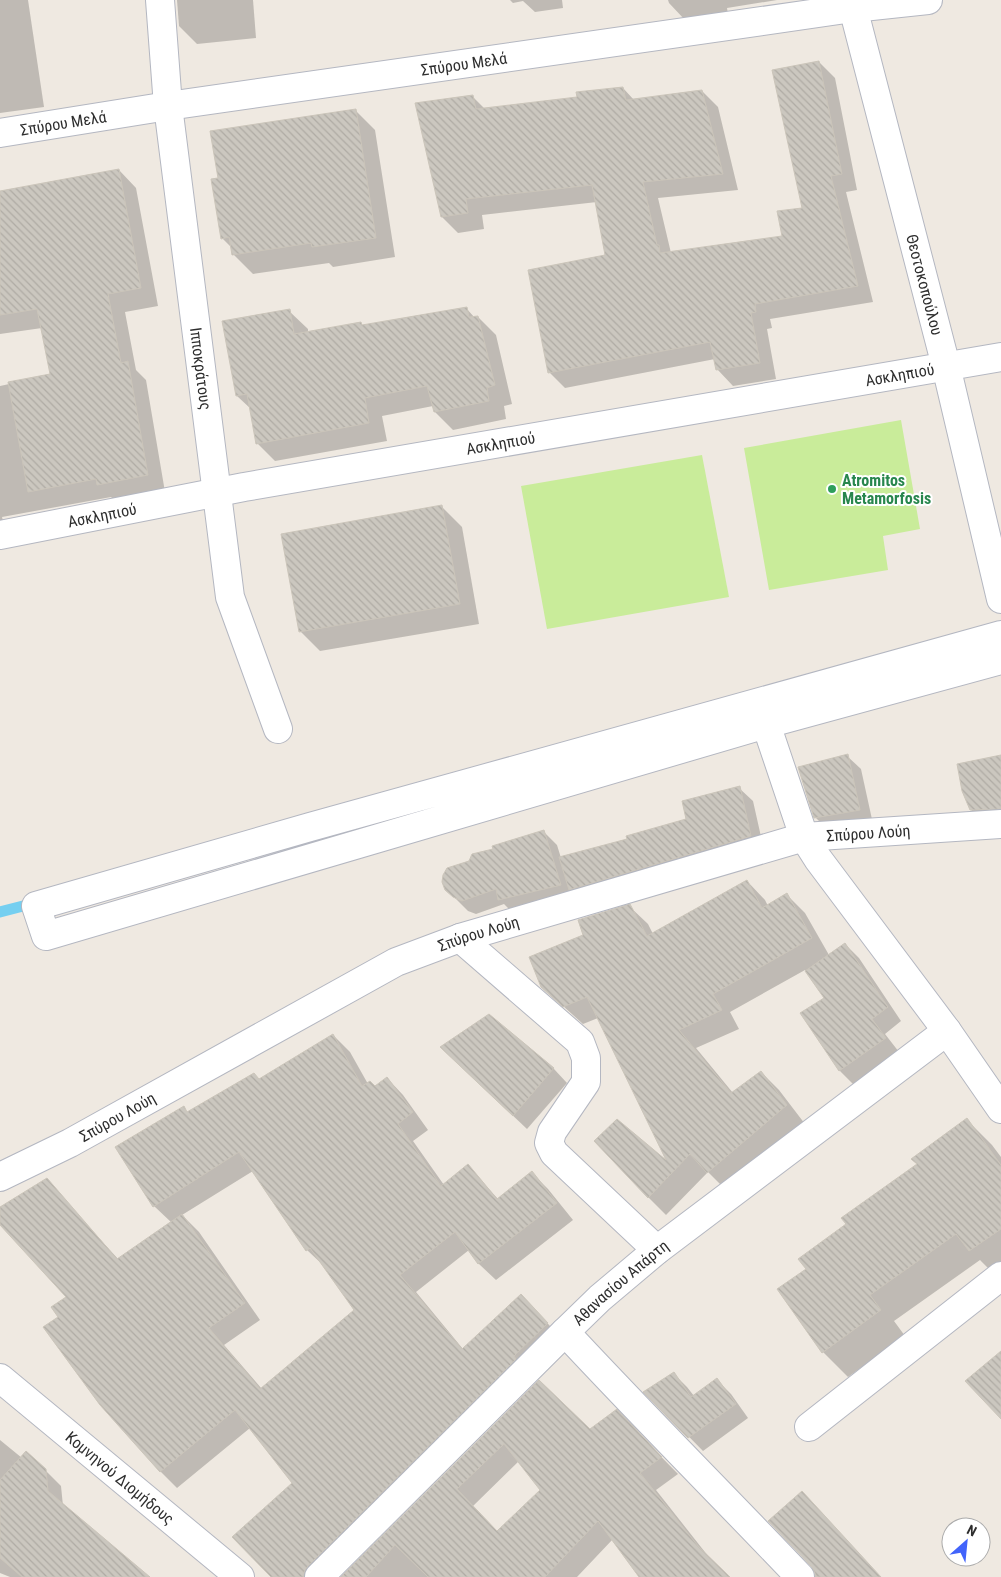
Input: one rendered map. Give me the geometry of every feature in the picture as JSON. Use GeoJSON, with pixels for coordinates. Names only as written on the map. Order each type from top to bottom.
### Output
{"type":"FeatureCollection","features":[{"type":"Feature","properties":{"kind":"street","name":"Ιπποκράτους"},"geometry":{"type":"LineString","coordinates":[[160,0],[168,106],[230,597],[278,729]]}},
{"type":"Feature","properties":{"kind":"street","name":"Σπύρου Μελά"},"geometry":{"type":"LineString","coordinates":[[0,133],[168,106],[852,4],[928,0]]}},
{"type":"Feature","properties":{"kind":"street","name":"Θεοτοκοπούλου"},"geometry":{"type":"LineString","coordinates":[[852,4],[946,366],[1001,599]]}},
{"type":"Feature","properties":{"kind":"street","name":"Ασκληπιού"},"geometry":{"type":"LineString","coordinates":[[0,535],[217,492],[1001,357]]}},
{"type":"Feature","properties":{"kind":"street"},"geometry":{"type":"LineString","coordinates":[[1001,635],[310,827],[36,906],[46,936],[766,724],[1001,660]]}},
{"type":"Feature","properties":{"kind":"street"},"geometry":{"type":"LineString","coordinates":[[766,724],[804,837],[818,859],[948,1031],[1001,1109]]}},
{"type":"Feature","properties":{"kind":"street","name":"Σπύρου Λούη"},"geometry":{"type":"LineString","coordinates":[[0,1177],[70,1143],[396,962],[460,938],[804,837],[1001,824]]}},
{"type":"Feature","properties":{"kind":"street"},"geometry":{"type":"LineString","coordinates":[[460,938],[580,1042],[586,1058],[586,1082],[552,1132],[549,1143],[554,1153],[658,1250]]}},
{"type":"Feature","properties":{"kind":"street","name":"Αθανασίου Απάρτη"},"geometry":{"type":"LineString","coordinates":[[800,1577],[565,1332],[600,1298],[658,1250],[948,1031]]}},
{"type":"Feature","properties":{"kind":"street"},"geometry":{"type":"LineString","coordinates":[[809,1427],[1001,1276]]}},
{"type":"Feature","properties":{"kind":"street"},"geometry":{"type":"LineString","coordinates":[[319,1577],[565,1332]]}},
{"type":"Feature","properties":{"kind":"street","name":"Κομνηνού Διομήδους"},"geometry":{"type":"LineString","coordinates":[[0,1378],[240,1577]]}},
{"type":"Feature","properties":{"kind":"green space","name":"Atromitos Metamorfosis"},"geometry":{"type":"Polygon","coordinates":[[[901,420],[920,529],[883,536],[888,570],[769,590],[744,448],[901,420]]]}},
{"type":"Feature","properties":{"kind":"green space"},"geometry":{"type":"Polygon","coordinates":[[[702,455],[729,597],[547,629],[521,486],[702,455]]]}},
{"type":"Feature","properties":{"kind":"building"},"geometry":{"type":"Polygon","coordinates":[[[819,61],[842,174],[831,176],[858,286],[755,304],[756,312],[751,313],[760,363],[716,370],[710,342],[548,373],[528,270],[605,255],[592,185],[466,199],[468,213],[441,217],[415,103],[473,95],[476,109],[577,97],[576,92],[623,87],[626,100],[702,90],[723,174],[643,182],[660,253],[782,236],[777,211],[802,208],[772,70],[819,61]]]}},
{"type":"Feature","properties":{"kind":"building"},"geometry":{"type":"Polygon","coordinates":[[[356,109],[376,238],[312,247],[311,243],[232,255],[229,237],[221,239],[211,179],[218,178],[210,131],[356,109]]]}},
{"type":"Feature","properties":{"kind":"building"},"geometry":{"type":"Polygon","coordinates":[[[119,169],[141,288],[108,294],[121,363],[128,361],[148,475],[97,485],[96,479],[28,492],[8,382],[50,374],[37,309],[0,315],[0,191],[119,169]]]}},
{"type":"Feature","properties":{"kind":"building"},"geometry":{"type":"Polygon","coordinates":[[[467,307],[469,317],[478,316],[495,385],[487,388],[489,401],[434,412],[427,386],[365,398],[369,423],[256,444],[247,394],[236,396],[222,321],[290,309],[294,334],[361,322],[362,325],[467,307]]]}},
{"type":"Feature","properties":{"kind":"building"},"geometry":{"type":"Polygon","coordinates":[[[442,505],[460,604],[299,632],[281,534],[442,505]]]}},
{"type":"Feature","properties":{"kind":"building"},"geometry":{"type":"Polygon","coordinates":[[[848,754],[860,810],[814,818],[798,767],[848,754]]]}},
{"type":"Feature","properties":{"kind":"building"},"geometry":{"type":"Polygon","coordinates":[[[1001,755],[1001,809],[970,810],[962,791],[957,764],[1001,755]]]}},
{"type":"Feature","properties":{"kind":"building"},"geometry":{"type":"Polygon","coordinates":[[[740,786],[751,836],[569,890],[559,857],[627,839],[626,836],[686,819],[682,801],[740,786]]]}},
{"type":"Feature","properties":{"kind":"building"},"geometry":{"type":"Polygon","coordinates":[[[544,830],[561,885],[498,900],[496,889],[462,901],[453,897],[445,890],[442,882],[447,868],[469,861],[472,854],[493,849],[492,846],[544,830]]]}},
{"type":"Feature","properties":{"kind":"building"},"geometry":{"type":"Polygon","coordinates":[[[747,880],[762,908],[787,893],[812,938],[713,994],[722,1010],[679,1030],[731,1093],[761,1071],[787,1105],[707,1173],[690,1154],[648,1198],[594,1141],[617,1119],[666,1160],[587,997],[563,1007],[541,987],[529,957],[583,935],[578,920],[630,904],[647,936],[747,880]]]}},
{"type":"Feature","properties":{"kind":"building"},"geometry":{"type":"Polygon","coordinates":[[[845,943],[888,1007],[872,1019],[886,1038],[839,1071],[800,1013],[824,998],[805,971],[845,943]]]}},
{"type":"Feature","properties":{"kind":"building"},"geometry":{"type":"Polygon","coordinates":[[[489,1014],[554,1068],[513,1116],[440,1047],[489,1014]]]}},
{"type":"Feature","properties":{"kind":"building"},"geometry":{"type":"Polygon","coordinates":[[[333,1034],[362,1086],[370,1081],[375,1086],[387,1077],[413,1112],[398,1124],[441,1186],[468,1164],[497,1199],[532,1171],[557,1203],[478,1264],[455,1232],[400,1275],[462,1349],[521,1294],[548,1323],[514,1356],[516,1359],[308,1566],[304,1572],[304,1577],[271,1577],[232,1537],[292,1483],[235,1410],[160,1472],[100,1405],[43,1327],[58,1317],[51,1307],[66,1297],[0,1225],[0,1207],[47,1178],[117,1259],[182,1214],[245,1303],[209,1328],[260,1389],[354,1310],[310,1248],[306,1251],[239,1152],[153,1207],[115,1147],[184,1106],[187,1112],[254,1073],[259,1079],[333,1034]]]}},
{"type":"Feature","properties":{"kind":"building"},"geometry":{"type":"Polygon","coordinates":[[[967,1118],[1001,1165],[1001,1229],[969,1251],[956,1234],[870,1295],[881,1310],[822,1353],[777,1289],[806,1269],[798,1259],[846,1224],[841,1218],[917,1164],[911,1159],[967,1118]]]}},
{"type":"Feature","properties":{"kind":"building"},"geometry":{"type":"Polygon","coordinates":[[[1001,1351],[1001,1419],[965,1381],[1001,1351]]]}},
{"type":"Feature","properties":{"kind":"building"},"geometry":{"type":"Polygon","coordinates":[[[674,1372],[691,1397],[717,1378],[736,1404],[688,1438],[643,1392],[674,1372]]]}},
{"type":"Feature","properties":{"kind":"building"},"geometry":{"type":"Polygon","coordinates":[[[539,1380],[590,1429],[617,1409],[662,1457],[640,1473],[698,1546],[730,1577],[639,1577],[598,1521],[545,1577],[428,1577],[395,1545],[366,1577],[341,1577],[539,1380]],[[504,1444],[457,1489],[497,1531],[540,1490],[504,1444]]]}},
{"type":"Feature","properties":{"kind":"building"},"geometry":{"type":"Polygon","coordinates":[[[26,1451],[46,1469],[48,1491],[150,1577],[22,1577],[0,1558],[0,1480],[26,1451]]]}},
{"type":"Feature","properties":{"kind":"building"},"geometry":{"type":"Polygon","coordinates":[[[802,1491],[881,1577],[815,1577],[811,1566],[768,1521],[802,1491]]]}},
{"type":"Feature","properties":{"kind":"waterway"},"geometry":{"type":"LineString","coordinates":[[0,912],[27,905]]}},
{"type":"Feature","properties":{"kind":"place","name":"Atromitos Metamorfosis"},"geometry":{"type":"Point","coordinates":[832,489]}}]}
